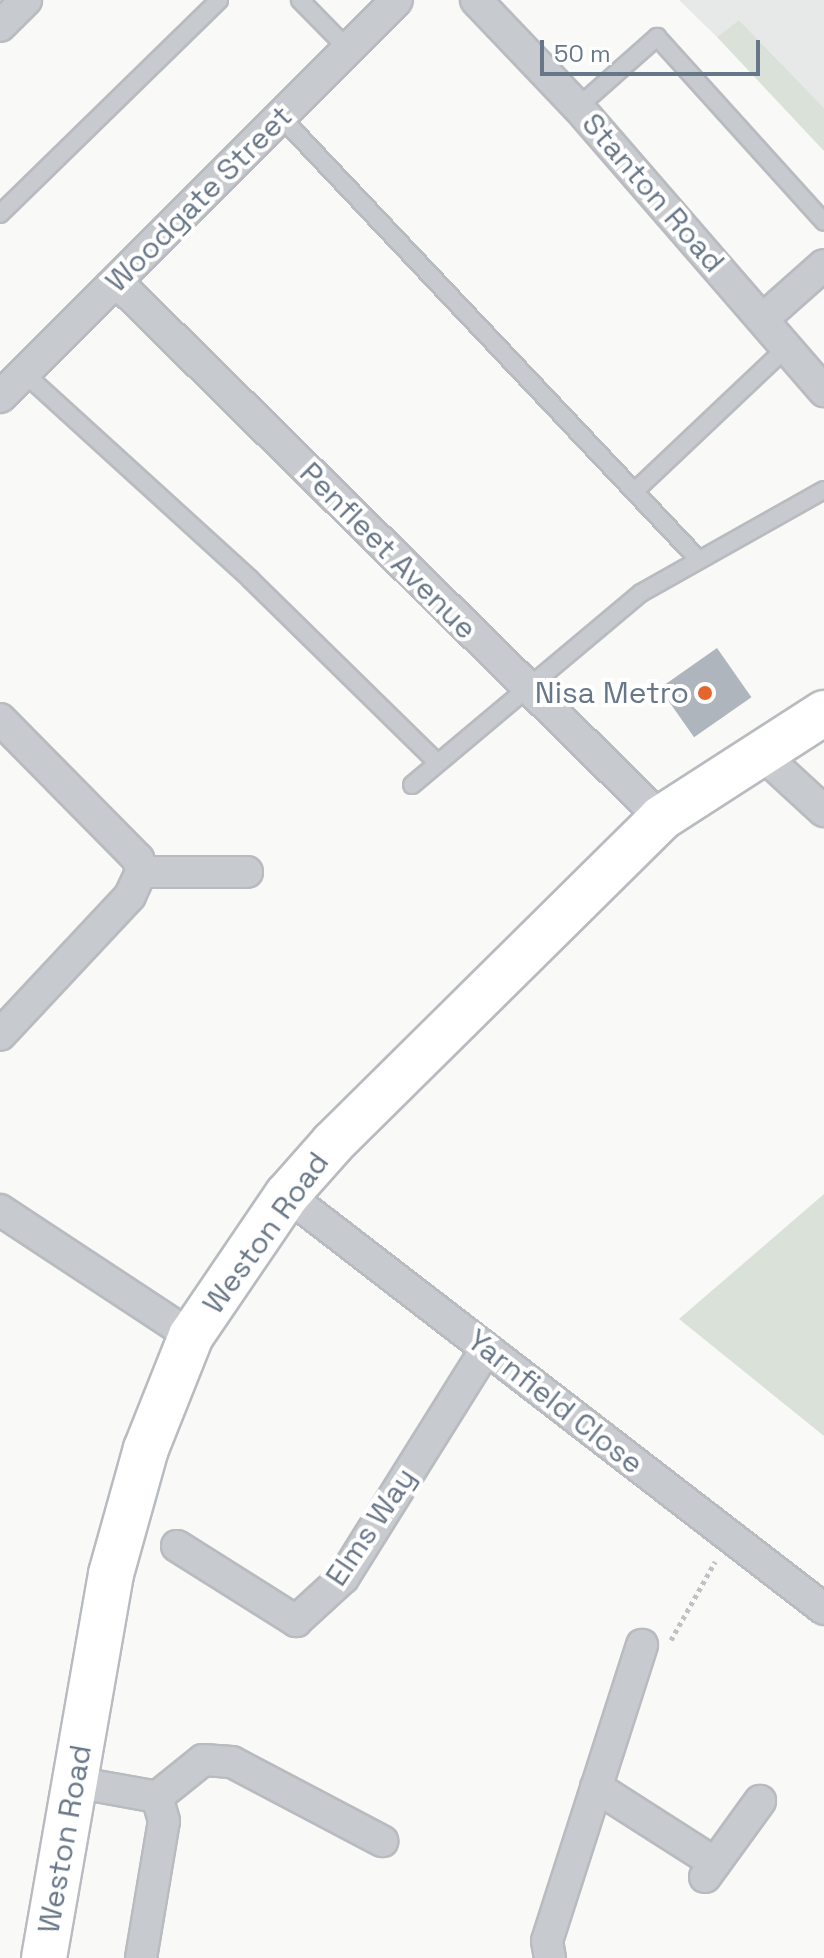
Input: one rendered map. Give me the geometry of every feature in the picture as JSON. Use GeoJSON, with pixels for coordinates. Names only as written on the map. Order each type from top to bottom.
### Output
{"type":"FeatureCollection","features":[{"type":"Feature","properties":{"kind":"highway","name":"Weston Road"},"geometry":{"type":"LineString","coordinates":[[44,1958],[111,1574],[146,1449],[191,1336],[287,1195],[333,1143],[661,818],[824,713]]}},
{"type":"Feature","properties":{"kind":"street"},"geometry":{"type":"LineString","coordinates":[[0,26],[26,0]]}},
{"type":"Feature","properties":{"kind":"street","name":"Woodgate Street"},"geometry":{"type":"LineString","coordinates":[[0,397],[397,0]]}},
{"type":"Feature","properties":{"kind":"street","name":"Stanton Road"},"geometry":{"type":"LineString","coordinates":[[476,0],[578,107],[824,391]]}},
{"type":"Feature","properties":{"kind":"street"},"geometry":{"type":"LineString","coordinates":[[763,319],[824,265]]}},
{"type":"Feature","properties":{"kind":"street","name":"Penfleet Avenue"},"geometry":{"type":"LineString","coordinates":[[117,282],[661,818]]}},
{"type":"Feature","properties":{"kind":"street"},"geometry":{"type":"LineString","coordinates":[[0,719],[138,859],[141,872],[130,896],[0,1035]]}},
{"type":"Feature","properties":{"kind":"street"},"geometry":{"type":"LineString","coordinates":[[763,755],[824,811]]}},
{"type":"Feature","properties":{"kind":"street"},"geometry":{"type":"LineString","coordinates":[[141,872],[247,872]]}},
{"type":"Feature","properties":{"kind":"street","name":"Yarnfield Close"},"geometry":{"type":"LineString","coordinates":[[287,1195],[824,1609]]}},
{"type":"Feature","properties":{"kind":"street"},"geometry":{"type":"LineString","coordinates":[[0,1210],[191,1336]]}},
{"type":"Feature","properties":{"kind":"street","name":"Elms Way"},"geometry":{"type":"LineString","coordinates":[[177,1546],[296,1621],[343,1578],[486,1349]]}},
{"type":"Feature","properties":{"kind":"street"},"geometry":{"type":"LineString","coordinates":[[550,1958],[547,1941],[642,1645]]}},
{"type":"Feature","properties":{"kind":"street"},"geometry":{"type":"LineString","coordinates":[[74,1782],[157,1797],[203,1760],[232,1762],[382,1841]]}},
{"type":"Feature","properties":{"kind":"street"},"geometry":{"type":"LineString","coordinates":[[596,1787],[710,1870],[760,1801]]}},
{"type":"Feature","properties":{"kind":"street"},"geometry":{"type":"LineString","coordinates":[[141,1958],[164,1821],[157,1797]]}},
{"type":"Feature","properties":{"kind":"lane"},"geometry":{"type":"LineString","coordinates":[[0,214],[219,0]]}},
{"type":"Feature","properties":{"kind":"lane"},"geometry":{"type":"LineString","coordinates":[[300,0],[348,49]]}},
{"type":"Feature","properties":{"kind":"lane"},"geometry":{"type":"LineString","coordinates":[[578,107],[657,37],[824,222]]}},
{"type":"Feature","properties":{"kind":"lane"},"geometry":{"type":"LineString","coordinates":[[280,116],[637,489],[698,559]]}},
{"type":"Feature","properties":{"kind":"lane"},"geometry":{"type":"LineString","coordinates":[[637,489],[787,347]]}},
{"type":"Feature","properties":{"kind":"lane"},"geometry":{"type":"LineString","coordinates":[[24,373],[250,579],[436,761]]}},
{"type":"Feature","properties":{"kind":"lane"},"geometry":{"type":"LineString","coordinates":[[412,785],[436,761],[641,593],[824,490]]}},
{"type":"Feature","properties":{"kind":"path"},"geometry":{"type":"LineString","coordinates":[[642,1645],[663,1654],[730,1536]]}},
{"type":"Feature","properties":{"kind":"shaded area"},"geometry":{"type":"Polygon","coordinates":[[[679,0],[824,0],[824,108],[739,20],[717,37],[679,0]]]}},
{"type":"Feature","properties":{"kind":"shaded area"},"geometry":{"type":"Polygon","coordinates":[[[739,20],[824,108],[824,151],[717,37],[739,20]]]}},
{"type":"Feature","properties":{"kind":"shaded area"},"geometry":{"type":"Polygon","coordinates":[[[824,1194],[824,1436],[679,1319],[824,1194]]]}},
{"type":"Feature","properties":{"kind":"building","name":"Nisa Metro"},"geometry":{"type":"Polygon","coordinates":[[[717,648],[751,697],[694,737],[660,688],[717,648]]]}},
{"type":"Feature","properties":{"kind":"place","name":"Nisa Metro"},"geometry":{"type":"Point","coordinates":[705,693]}}]}
